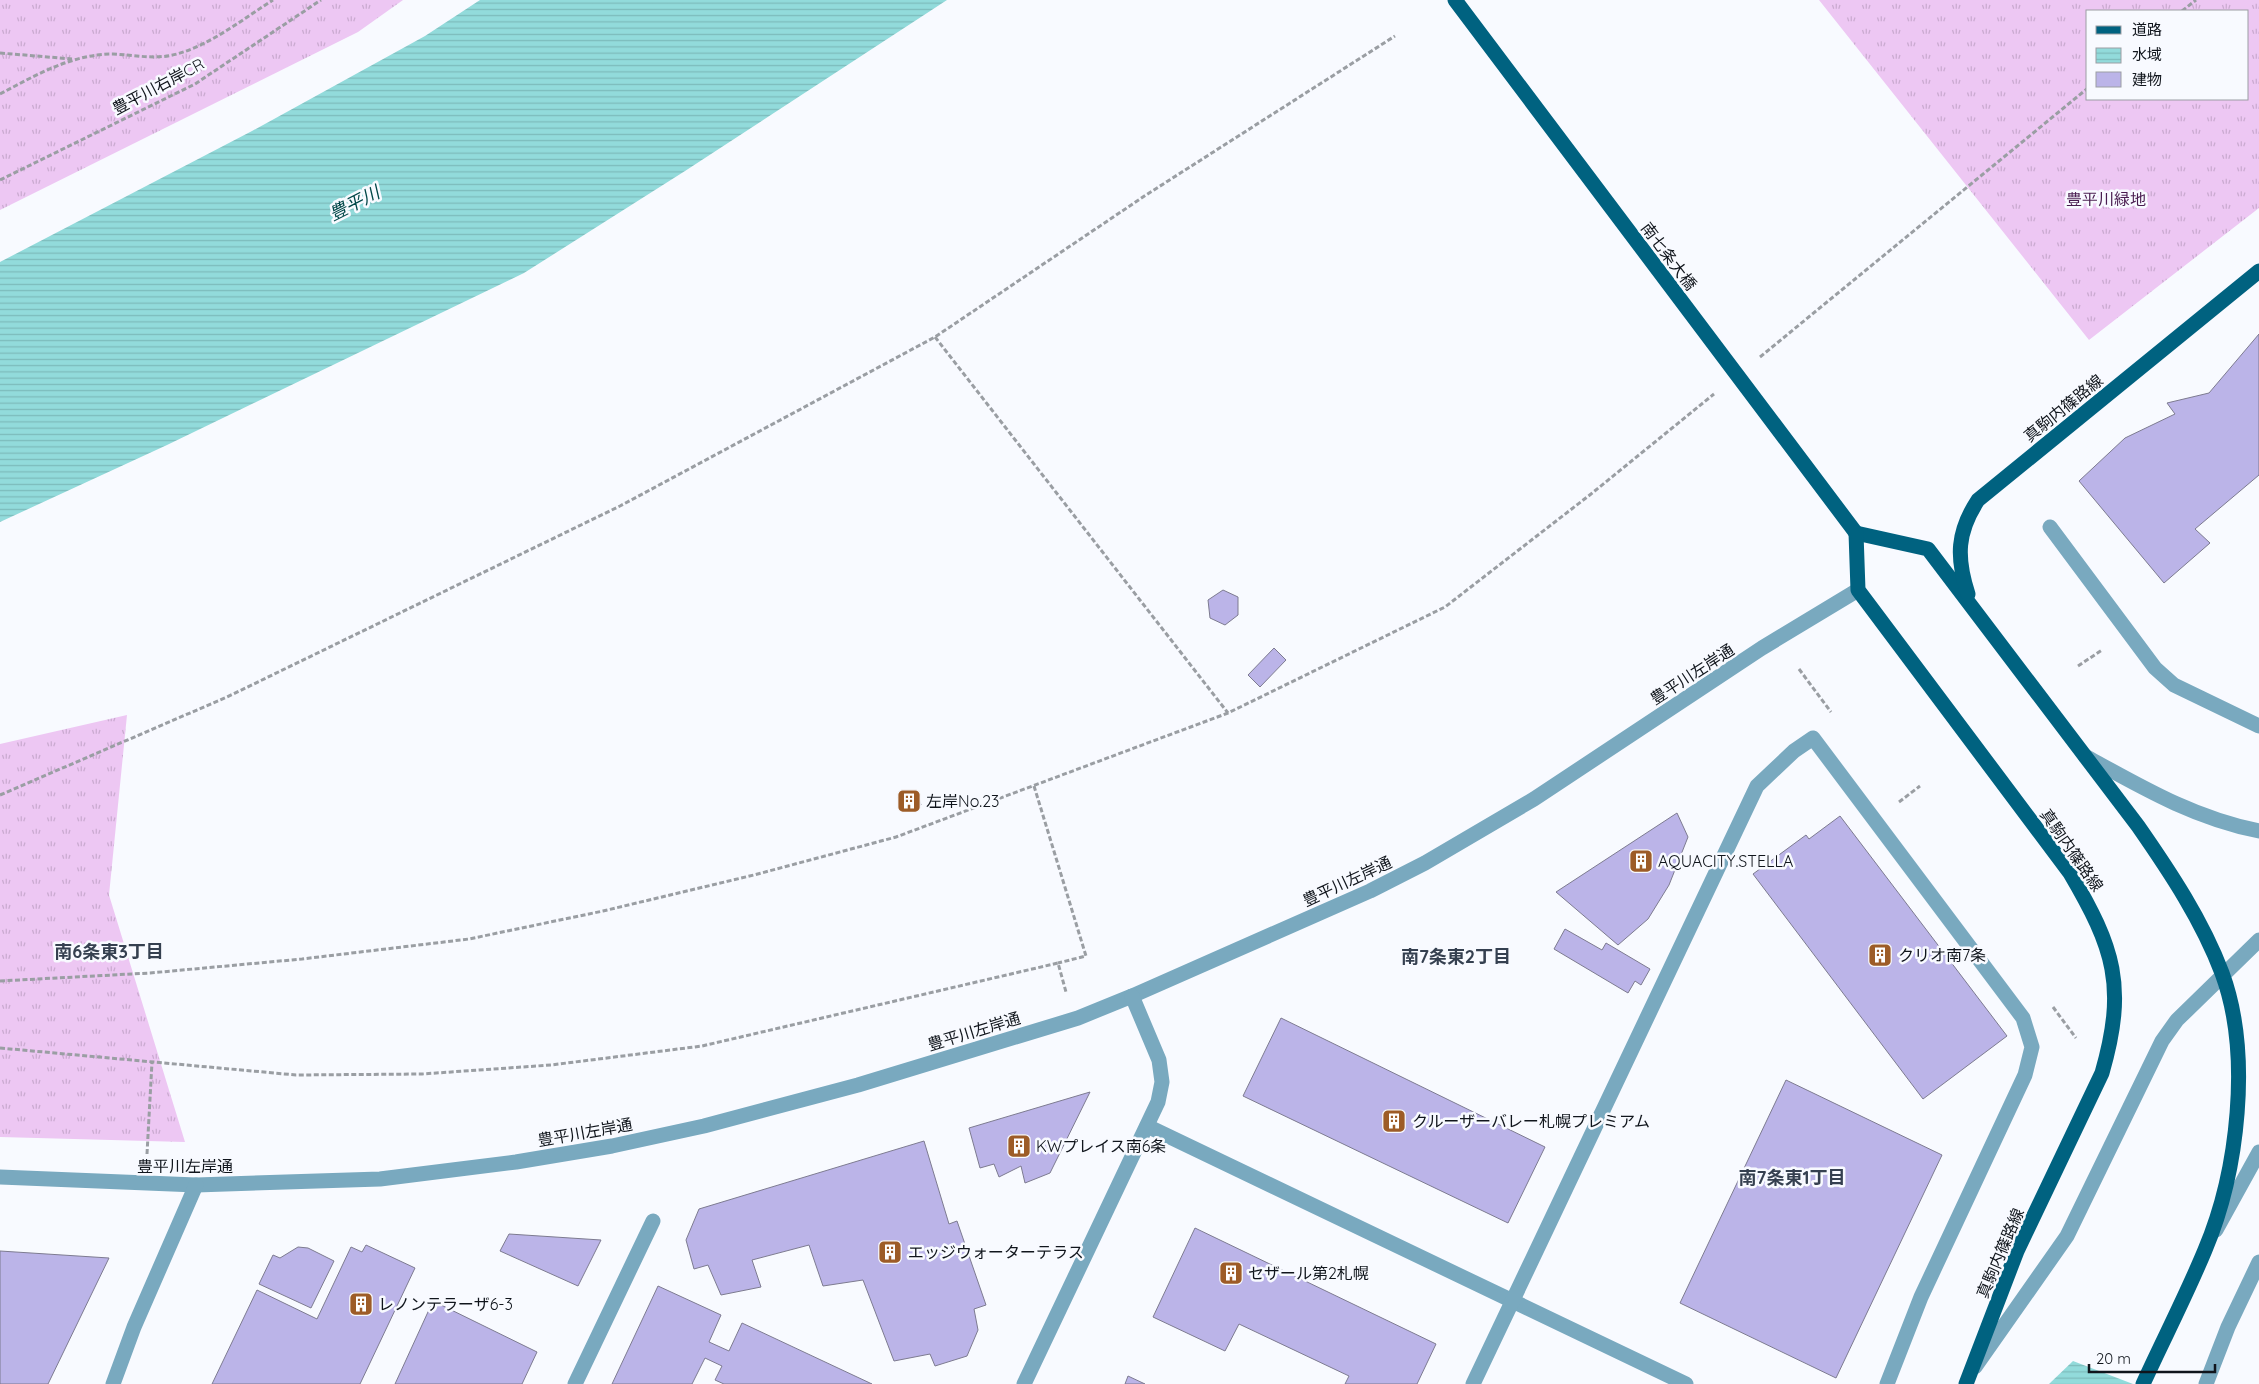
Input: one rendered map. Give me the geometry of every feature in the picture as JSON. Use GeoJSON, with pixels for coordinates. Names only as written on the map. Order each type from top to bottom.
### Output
{"type":"FeatureCollection","features":[{"type":"Feature","properties":{"kind":"main road","name":"南七条大橋"},"geometry":{"type":"LineString","coordinates":[[1455,0],[1856,533]]}},
{"type":"Feature","properties":{"kind":"main road","name":"真駒内篠路線"},"geometry":{"type":"LineString","coordinates":[[1972,607],[1961,572],[1960,544],[1966,518],[1978,500],[2259,271]]}},
{"type":"Feature","properties":{"kind":"main road"},"geometry":{"type":"LineString","coordinates":[[1856,533],[1858,590]]}},
{"type":"Feature","properties":{"kind":"main road","name":"真駒内篠路線"},"geometry":{"type":"LineString","coordinates":[[1856,533],[1928,549],[2086,756],[2168,869],[2205,934],[2222,974],[2237,1048],[2238,1093],[2234,1144],[2223,1195],[2206,1250],[2143,1384]]}},
{"type":"Feature","properties":{"kind":"main road","name":"真駒内篠路線"},"geometry":{"type":"LineString","coordinates":[[1858,590],[2070,873],[2091,909],[2106,941],[2114,974],[2115,1011],[2110,1044],[2102,1073],[2017,1251],[1969,1378]]}},
{"type":"Feature","properties":{"kind":"street"},"geometry":{"type":"LineString","coordinates":[[2050,527],[2154,668],[2174,685],[2259,726]]}},
{"type":"Feature","properties":{"kind":"street","name":"豊平川左岸通"},"geometry":{"type":"LineString","coordinates":[[0,1177],[196,1185],[380,1178],[516,1162],[612,1146],[704,1126],[858,1085],[1078,1018],[1370,891],[1426,863],[1534,799],[1762,648],[1858,590]]}},
{"type":"Feature","properties":{"kind":"street"},"geometry":{"type":"LineString","coordinates":[[1473,1384],[1757,786],[1794,750],[1813,738],[2023,1018],[2032,1047],[2025,1075],[1921,1297],[1887,1384]]}},
{"type":"Feature","properties":{"kind":"street"},"geometry":{"type":"LineString","coordinates":[[2086,756],[2160,796],[2200,815],[2232,826],[2259,831]]}},
{"type":"Feature","properties":{"kind":"street"},"geometry":{"type":"LineString","coordinates":[[1969,1378],[2067,1236],[2162,1041],[2177,1020],[2222,974],[2259,940]]}},
{"type":"Feature","properties":{"kind":"street"},"geometry":{"type":"LineString","coordinates":[[1024,1384],[1158,1102],[1162,1082],[1159,1060],[1132,996]]}},
{"type":"Feature","properties":{"kind":"street"},"geometry":{"type":"LineString","coordinates":[[1147,1126],[1686,1384]]}},
{"type":"Feature","properties":{"kind":"street"},"geometry":{"type":"LineString","coordinates":[[2206,1250],[2259,1152]]}},
{"type":"Feature","properties":{"kind":"street"},"geometry":{"type":"LineString","coordinates":[[113,1384],[134,1327],[196,1185]]}},
{"type":"Feature","properties":{"kind":"street"},"geometry":{"type":"LineString","coordinates":[[575,1384],[653,1221]]}},
{"type":"Feature","properties":{"kind":"street"},"geometry":{"type":"LineString","coordinates":[[2206,1384],[2228,1327],[2259,1262]]}},
{"type":"Feature","properties":{"kind":"path"},"geometry":{"type":"LineString","coordinates":[[0,94],[50,68],[75,60],[112,54],[157,58],[177,54],[202,45],[273,0]]}},
{"type":"Feature","properties":{"kind":"path","name":"豊平川右岸CR"},"geometry":{"type":"LineString","coordinates":[[0,180],[195,84],[320,0]]}},
{"type":"Feature","properties":{"kind":"path"},"geometry":{"type":"LineString","coordinates":[[2183,10],[2196,0]]}},
{"type":"Feature","properties":{"kind":"path"},"geometry":{"type":"LineString","coordinates":[[0,795],[227,697],[620,506],[934,337],[1146,195],[1394,36]]}},
{"type":"Feature","properties":{"kind":"path"},"geometry":{"type":"LineString","coordinates":[[0,53],[75,60]]}},
{"type":"Feature","properties":{"kind":"path"},"geometry":{"type":"LineString","coordinates":[[1759,357],[2086,90]]}},
{"type":"Feature","properties":{"kind":"path"},"geometry":{"type":"LineString","coordinates":[[934,337],[1228,712]]}},
{"type":"Feature","properties":{"kind":"path"},"geometry":{"type":"LineString","coordinates":[[0,981],[150,973],[302,959],[468,939],[650,900],[886,840],[1228,712],[1445,607],[1591,494],[1721,388]]}},
{"type":"Feature","properties":{"kind":"path"},"geometry":{"type":"LineString","coordinates":[[2078,666],[2102,650]]}},
{"type":"Feature","properties":{"kind":"path"},"geometry":{"type":"LineString","coordinates":[[1799,669],[1813,688]]}},
{"type":"Feature","properties":{"kind":"path"},"geometry":{"type":"LineString","coordinates":[[0,1048],[296,1075],[422,1074],[551,1066],[702,1046],[1086,956],[1034,786]]}},
{"type":"Feature","properties":{"kind":"path"},"geometry":{"type":"LineString","coordinates":[[1898,802],[1920,786]]}},
{"type":"Feature","properties":{"kind":"path"},"geometry":{"type":"LineString","coordinates":[[1058,963],[1066,992]]}},
{"type":"Feature","properties":{"kind":"path"},"geometry":{"type":"LineString","coordinates":[[147,1158],[152,1062]]}},
{"type":"Feature","properties":{"kind":"green space"},"geometry":{"type":"Polygon","coordinates":[[[0,0],[403,0],[358,32],[0,210],[0,0]]]}},
{"type":"Feature","properties":{"kind":"green space","name":"豊平川緑地"},"geometry":{"type":"Polygon","coordinates":[[[1819,0],[2259,0],[2259,208],[2089,340],[1819,0]]]}},
{"type":"Feature","properties":{"kind":"green space"},"geometry":{"type":"Polygon","coordinates":[[[127,715],[109,895],[185,1142],[0,1137],[0,744],[127,715]]]}},
{"type":"Feature","properties":{"kind":"water","name":"豊平川"},"geometry":{"type":"Polygon","coordinates":[[[480,0],[947,0],[685,171],[524,273],[167,445],[0,522],[0,262],[252,131],[425,36],[480,0]]]}},
{"type":"Feature","properties":{"kind":"water"},"geometry":{"type":"Polygon","coordinates":[[[2073,1361],[2133,1384],[2049,1384],[2073,1361]]]}},
{"type":"Feature","properties":{"kind":"building"},"geometry":{"type":"Polygon","coordinates":[[[2259,334],[2259,475],[2195,529],[2210,543],[2164,583],[2079,481],[2125,438],[2175,414],[2167,403],[2209,393],[2259,334]]]}},
{"type":"Feature","properties":{"kind":"building"},"geometry":{"type":"Polygon","coordinates":[[[1223,590],[1238,597],[1238,615],[1225,625],[1210,618],[1208,600],[1223,590]]]}},
{"type":"Feature","properties":{"kind":"building"},"geometry":{"type":"Polygon","coordinates":[[[1274,648],[1286,660],[1260,687],[1248,675],[1274,648]]]}},
{"type":"Feature","properties":{"kind":"building","name":"左岸No.23"},"geometry":{"type":"Polygon","coordinates":[[[917,792],[921,805],[902,810],[898,797],[917,792]]]}},
{"type":"Feature","properties":{"kind":"building","name":"AQUACITY.STELLA"},"geometry":{"type":"Polygon","coordinates":[[[1677,813],[1688,837],[1669,885],[1648,919],[1618,945],[1556,892],[1677,813]]]}},
{"type":"Feature","properties":{"kind":"building","name":"クリオ南7条"},"geometry":{"type":"Polygon","coordinates":[[[1840,816],[2007,1036],[1923,1099],[1753,874],[1806,835],[1809,839],[1840,816]]]}},
{"type":"Feature","properties":{"kind":"building"},"geometry":{"type":"Polygon","coordinates":[[[1565,929],[1602,950],[1606,943],[1650,969],[1641,985],[1635,981],[1628,993],[1554,949],[1565,929]]]}},
{"type":"Feature","properties":{"kind":"building","name":"クルーザーバレー札幌プレミアム"},"geometry":{"type":"Polygon","coordinates":[[[1281,1018],[1545,1147],[1508,1223],[1243,1096],[1281,1018]]]}},
{"type":"Feature","properties":{"kind":"building"},"geometry":{"type":"Polygon","coordinates":[[[1786,1080],[1942,1155],[1836,1378],[1680,1303],[1786,1080]]]}},
{"type":"Feature","properties":{"kind":"building","name":"KWプレイス南6条"},"geometry":{"type":"Polygon","coordinates":[[[1090,1092],[1050,1173],[1025,1183],[1021,1166],[999,1177],[994,1164],[980,1168],[969,1128],[1090,1092]]]}},
{"type":"Feature","properties":{"kind":"building","name":"エッジウォーターテラス"},"geometry":{"type":"Polygon","coordinates":[[[924,1141],[949,1224],[957,1221],[986,1305],[974,1309],[978,1330],[967,1356],[935,1366],[930,1354],[894,1361],[863,1280],[823,1286],[809,1245],[752,1260],[761,1287],[721,1295],[708,1265],[694,1269],[686,1240],[699,1209],[924,1141]]]}},
{"type":"Feature","properties":{"kind":"building","name":"セザール第2札幌"},"geometry":{"type":"Polygon","coordinates":[[[1195,1228],[1436,1344],[1417,1384],[1345,1384],[1349,1376],[1239,1324],[1225,1351],[1153,1317],[1195,1228]]]}},
{"type":"Feature","properties":{"kind":"building"},"geometry":{"type":"Polygon","coordinates":[[[509,1234],[601,1240],[578,1286],[500,1251],[509,1234]]]}},
{"type":"Feature","properties":{"kind":"building","name":"レノンテラーザ6-3"},"geometry":{"type":"Polygon","coordinates":[[[366,1245],[415,1268],[360,1384],[212,1384],[257,1290],[317,1319],[351,1247],[362,1252],[366,1245]]]}},
{"type":"Feature","properties":{"kind":"building"},"geometry":{"type":"Polygon","coordinates":[[[298,1247],[308,1248],[334,1261],[311,1308],[259,1284],[273,1255],[280,1258],[298,1247]]]}},
{"type":"Feature","properties":{"kind":"building"},"geometry":{"type":"Polygon","coordinates":[[[0,1251],[109,1258],[48,1384],[0,1384],[0,1251]]]}},
{"type":"Feature","properties":{"kind":"building"},"geometry":{"type":"Polygon","coordinates":[[[658,1286],[721,1315],[709,1342],[729,1351],[742,1323],[872,1384],[724,1384],[715,1380],[722,1366],[705,1358],[692,1384],[612,1384],[658,1286]]]}},
{"type":"Feature","properties":{"kind":"building"},"geometry":{"type":"Polygon","coordinates":[[[433,1301],[537,1352],[522,1384],[395,1384],[433,1301]]]}},
{"type":"Feature","properties":{"kind":"building"},"geometry":{"type":"Polygon","coordinates":[[[1128,1376],[1145,1384],[1125,1384],[1128,1376]]]}},
{"type":"Feature","properties":{"kind":"place","name":"左岸No.23"},"geometry":{"type":"Point","coordinates":[909,801]}},
{"type":"Feature","properties":{"kind":"place","name":"AQUACITY.STELLA"},"geometry":{"type":"Point","coordinates":[1641,861]}},
{"type":"Feature","properties":{"kind":"place","name":"クリオ南7条"},"geometry":{"type":"Point","coordinates":[1880,955]}},
{"type":"Feature","properties":{"kind":"place","name":"クルーザーバレー札幌プレミアム"},"geometry":{"type":"Point","coordinates":[1394,1121]}},
{"type":"Feature","properties":{"kind":"place","name":"KWプレイス南6条"},"geometry":{"type":"Point","coordinates":[1019,1146]}},
{"type":"Feature","properties":{"kind":"place","name":"エッジウォーターテラス"},"geometry":{"type":"Point","coordinates":[890,1252]}},
{"type":"Feature","properties":{"kind":"place","name":"セザール第2札幌"},"geometry":{"type":"Point","coordinates":[1231,1273]}},
{"type":"Feature","properties":{"kind":"place","name":"レノンテラーザ6-3"},"geometry":{"type":"Point","coordinates":[361,1304]}},
{"type":"Feature","properties":{"kind":"district","name":"南6条東3丁目"},"geometry":{"type":"Point","coordinates":[109,951]}},
{"type":"Feature","properties":{"kind":"district","name":"南7条東2丁目"},"geometry":{"type":"Point","coordinates":[1456,956]}},
{"type":"Feature","properties":{"kind":"district","name":"南7条東1丁目"},"geometry":{"type":"Point","coordinates":[1792,1177]}}]}
